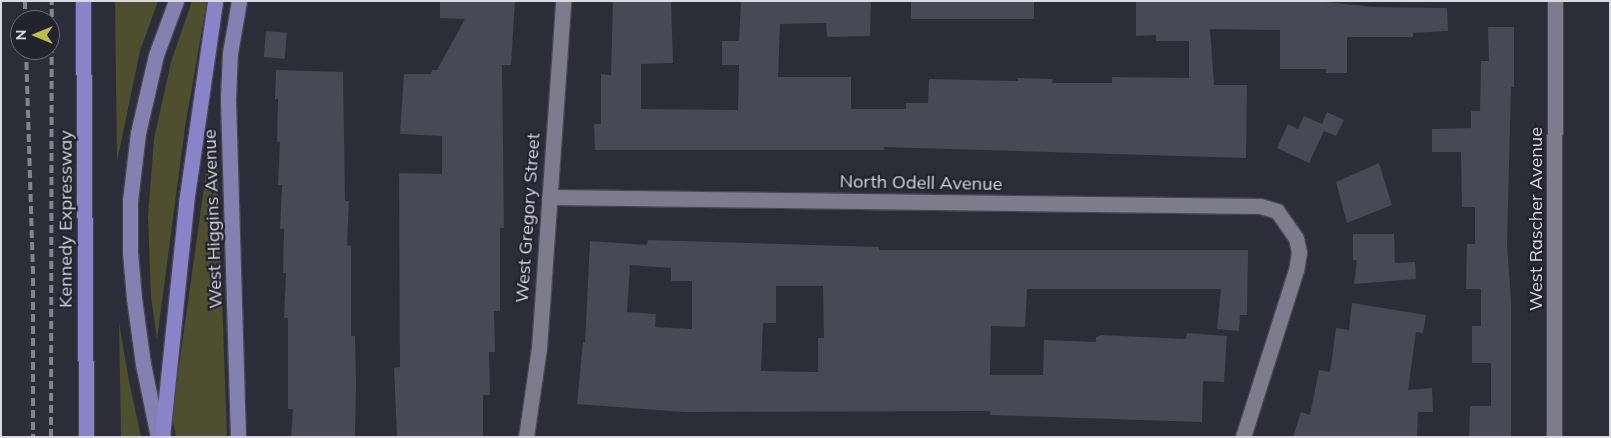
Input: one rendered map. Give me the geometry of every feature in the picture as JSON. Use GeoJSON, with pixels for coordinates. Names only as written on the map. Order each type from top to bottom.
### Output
{"type":"FeatureCollection","features":[{"type":"Feature","properties":{"kind":"highway","name":"Kennedy Expressway"},"geometry":{"type":"LineString","coordinates":[[83,1],[86,437]]}},
{"type":"Feature","properties":{"kind":"highway"},"geometry":{"type":"LineString","coordinates":[[162,437],[186,203],[215,1]]}},
{"type":"Feature","properties":{"kind":"main road"},"geometry":{"type":"LineString","coordinates":[[158,437],[143,364],[130,252],[130,201],[138,133],[156,56],[176,1]]}},
{"type":"Feature","properties":{"kind":"main road","name":"West Higgins Avenue"},"geometry":{"type":"LineString","coordinates":[[238,1],[230,53],[228,98],[238,437]]}},
{"type":"Feature","properties":{"kind":"street","name":"West Gregory Street"},"geometry":{"type":"LineString","coordinates":[[526,437],[539,348],[563,1]]}},
{"type":"Feature","properties":{"kind":"street","name":"West Rascher Avenue"},"geometry":{"type":"LineString","coordinates":[[1554,437],[1555,1]]}},
{"type":"Feature","properties":{"kind":"street","name":"North Odell Avenue"},"geometry":{"type":"LineString","coordinates":[[549,197],[1260,206],[1277,212],[1288,223],[1299,252],[1296,270],[1244,437]]}},
{"type":"Feature","properties":{"kind":"green space"},"geometry":{"type":"Polygon","coordinates":[[[115,1],[158,1],[140,51],[117,162],[115,1]]]}},
{"type":"Feature","properties":{"kind":"green space"},"geometry":{"type":"Polygon","coordinates":[[[192,1],[207,1],[185,127],[157,340],[151,296],[148,216],[154,139],[171,62],[192,1]]]}},
{"type":"Feature","properties":{"kind":"green space"},"geometry":{"type":"Polygon","coordinates":[[[216,129],[227,437],[176,437],[172,416],[212,130],[216,129]]]}},
{"type":"Feature","properties":{"kind":"green space"},"geometry":{"type":"Polygon","coordinates":[[[119,323],[129,381],[141,437],[121,437],[119,323]]]}},
{"type":"Feature","properties":{"kind":"building"},"geometry":{"type":"Polygon","coordinates":[[[440,1],[515,1],[511,65],[502,65],[504,228],[500,228],[500,311],[494,311],[495,352],[489,352],[490,395],[483,395],[483,436],[397,437],[394,368],[400,367],[399,173],[442,174],[442,136],[400,134],[404,74],[431,74],[432,70],[437,70],[465,19],[440,18],[440,1]]]}},
{"type":"Feature","properties":{"kind":"building"},"geometry":{"type":"Polygon","coordinates":[[[613,1],[671,1],[673,63],[641,64],[641,109],[738,110],[739,65],[722,65],[722,41],[739,41],[741,1],[871,1],[870,36],[827,37],[826,23],[780,24],[778,77],[851,77],[851,109],[906,109],[906,103],[928,103],[929,79],[1018,81],[1018,78],[1053,79],[1052,83],[1112,83],[1112,77],[1189,78],[1189,41],[1156,41],[1156,35],[1136,36],[1136,1],[1315,1],[1374,7],[1447,8],[1448,31],[1413,33],[1413,37],[1347,37],[1347,73],[1326,73],[1326,69],[1280,69],[1280,30],[1210,29],[1214,85],[1247,85],[1246,158],[884,147],[884,150],[595,150],[594,124],[601,124],[601,74],[611,75],[613,1]]]}},
{"type":"Feature","properties":{"kind":"building"},"geometry":{"type":"Polygon","coordinates":[[[911,1],[1034,1],[1034,19],[911,19],[911,1]]]}},
{"type":"Feature","properties":{"kind":"building"},"geometry":{"type":"Polygon","coordinates":[[[1488,27],[1514,27],[1514,87],[1511,87],[1507,244],[1511,301],[1511,437],[1469,437],[1470,406],[1491,406],[1491,363],[1472,363],[1472,326],[1481,326],[1481,289],[1466,289],[1467,244],[1475,244],[1475,207],[1462,207],[1461,152],[1432,152],[1432,129],[1471,128],[1471,111],[1480,111],[1481,61],[1489,61],[1488,27]]]}},
{"type":"Feature","properties":{"kind":"building"},"geometry":{"type":"Polygon","coordinates":[[[266,31],[287,33],[285,59],[264,57],[266,31]]]}},
{"type":"Feature","properties":{"kind":"building"},"geometry":{"type":"Polygon","coordinates":[[[276,70],[343,72],[345,201],[349,201],[347,245],[351,246],[351,336],[355,336],[355,437],[291,437],[293,409],[288,409],[288,318],[284,318],[286,273],[283,273],[284,229],[280,229],[282,185],[278,185],[280,142],[277,142],[278,99],[275,99],[276,70]]]}},
{"type":"Feature","properties":{"kind":"building"},"geometry":{"type":"Polygon","coordinates":[[[1327,112],[1344,120],[1336,136],[1324,131],[1309,163],[1277,148],[1288,124],[1298,129],[1304,116],[1322,124],[1327,112]]]}},
{"type":"Feature","properties":{"kind":"building"},"geometry":{"type":"Polygon","coordinates":[[[1379,163],[1392,205],[1347,223],[1336,182],[1379,163]]]}},
{"type":"Feature","properties":{"kind":"building"},"geometry":{"type":"Polygon","coordinates":[[[1353,234],[1394,234],[1395,263],[1415,262],[1416,279],[1354,284],[1357,260],[1353,260],[1353,234]]]}},
{"type":"Feature","properties":{"kind":"building"},"geometry":{"type":"Polygon","coordinates":[[[648,240],[879,247],[879,250],[1248,250],[1247,315],[1240,315],[1239,331],[1217,329],[1221,289],[1027,289],[1025,327],[991,326],[990,375],[1043,375],[1044,340],[1096,342],[1096,337],[1101,335],[1186,339],[1187,333],[1227,336],[1224,382],[1203,381],[1202,422],[990,415],[990,411],[684,412],[577,404],[583,342],[585,343],[590,241],[647,245],[648,240]],[[630,265],[627,312],[656,314],[655,327],[692,329],[692,281],[671,281],[671,268],[630,265]],[[776,286],[776,323],[763,323],[761,371],[818,372],[818,338],[824,338],[823,286],[776,286]]]}},
{"type":"Feature","properties":{"kind":"building"},"geometry":{"type":"Polygon","coordinates":[[[1352,303],[1426,315],[1423,333],[1416,332],[1408,390],[1432,388],[1433,412],[1418,412],[1417,437],[1293,437],[1301,412],[1310,415],[1319,370],[1330,372],[1336,328],[1349,330],[1352,303]]]}},
{"type":"Feature","properties":{"kind":"railway"},"geometry":{"type":"LineString","coordinates":[[25,1],[25,10]]}},
{"type":"Feature","properties":{"kind":"railway"},"geometry":{"type":"LineString","coordinates":[[51,437],[52,1]]}},
{"type":"Feature","properties":{"kind":"railway"},"geometry":{"type":"LineString","coordinates":[[26,60],[33,278],[33,437]]}}]}
